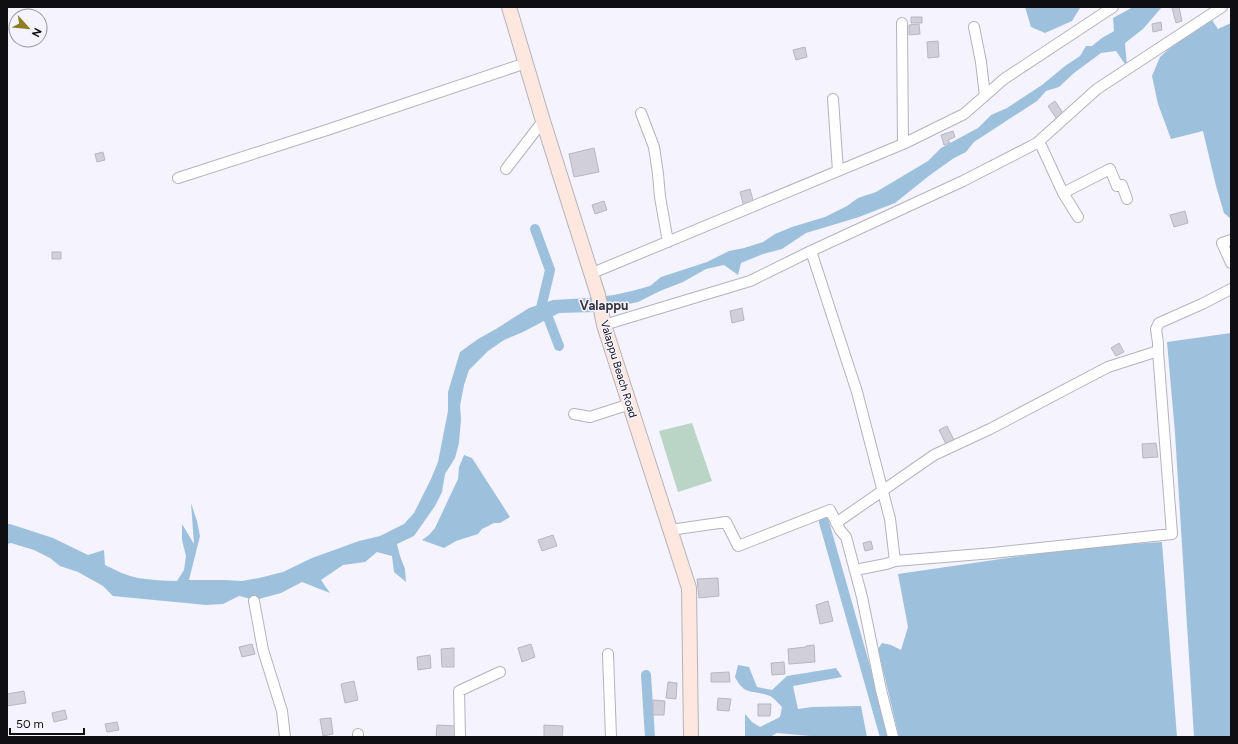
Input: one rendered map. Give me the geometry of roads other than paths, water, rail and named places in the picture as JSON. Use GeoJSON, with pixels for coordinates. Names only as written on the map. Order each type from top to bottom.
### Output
{"type":"FeatureCollection","features":[{"type":"Feature","properties":{"kind":"main road","name":"Valappu Beach Road"},"geometry":{"type":"LineString","coordinates":[[509,7],[598,296],[603,318],[689,588],[691,737]]}},
{"type":"Feature","properties":{"kind":"street"},"geometry":{"type":"LineString","coordinates":[[590,274],[903,144],[964,114],[1004,79],[1113,7]]}},
{"type":"Feature","properties":{"kind":"street"},"geometry":{"type":"LineString","coordinates":[[603,318],[750,281],[811,251],[963,181],[1039,141],[1097,89],[1222,7]]}},
{"type":"Feature","properties":{"kind":"street"},"geometry":{"type":"LineString","coordinates":[[902,23],[903,144]]}},
{"type":"Feature","properties":{"kind":"street"},"geometry":{"type":"LineString","coordinates":[[974,27],[981,62],[985,96]]}},
{"type":"Feature","properties":{"kind":"street"},"geometry":{"type":"LineString","coordinates":[[178,178],[526,63]]}},
{"type":"Feature","properties":{"kind":"street"},"geometry":{"type":"LineString","coordinates":[[833,99],[838,171]]}},
{"type":"Feature","properties":{"kind":"street"},"geometry":{"type":"LineString","coordinates":[[641,113],[654,147],[660,197],[668,242]]}},
{"type":"Feature","properties":{"kind":"street"},"geometry":{"type":"LineString","coordinates":[[506,169],[543,121]]}},
{"type":"Feature","properties":{"kind":"street"},"geometry":{"type":"LineString","coordinates":[[1039,141],[1064,193],[1078,217]]}},
{"type":"Feature","properties":{"kind":"street"},"geometry":{"type":"LineString","coordinates":[[1064,193],[1110,169],[1117,186],[1122,185],[1127,200]]}},
{"type":"Feature","properties":{"kind":"street"},"geometry":{"type":"LineString","coordinates":[[1231,240],[1222,243],[1231,263]]}},
{"type":"Feature","properties":{"kind":"street"},"geometry":{"type":"LineString","coordinates":[[811,251],[857,392],[890,519],[895,561]]}},
{"type":"Feature","properties":{"kind":"street"},"geometry":{"type":"LineString","coordinates":[[854,570],[895,561],[993,553],[1172,534],[1156,329],[1159,323],[1231,289]]}},
{"type":"Feature","properties":{"kind":"street"},"geometry":{"type":"LineString","coordinates":[[836,523],[934,455],[990,429],[1101,370],[1158,351]]}},
{"type":"Feature","properties":{"kind":"street"},"geometry":{"type":"LineString","coordinates":[[574,414],[590,417],[630,404]]}},
{"type":"Feature","properties":{"kind":"street"},"geometry":{"type":"LineString","coordinates":[[670,530],[726,522],[738,546],[830,510],[840,530],[846,536],[862,596],[881,690],[893,737]]}},
{"type":"Feature","properties":{"kind":"street"},"geometry":{"type":"LineString","coordinates":[[254,602],[263,650],[282,711],[285,737]]}},
{"type":"Feature","properties":{"kind":"street"},"geometry":{"type":"LineString","coordinates":[[608,654],[612,737]]}},
{"type":"Feature","properties":{"kind":"street"},"geometry":{"type":"LineString","coordinates":[[460,737],[459,691],[500,672]]}},
{"type":"Feature","properties":{"kind":"water"},"geometry":{"type":"Polygon","coordinates":[[[1025,7],[1080,8],[1072,21],[1045,33],[1031,27],[1025,7]]]}},
{"type":"Feature","properties":{"kind":"water"},"geometry":{"type":"Polygon","coordinates":[[[1133,7],[1162,7],[1143,29],[1125,43],[1127,67],[1116,51],[1101,53],[1074,73],[1059,87],[1046,91],[1037,101],[974,142],[966,152],[954,158],[930,175],[895,203],[859,217],[806,233],[782,249],[763,254],[741,263],[738,275],[724,265],[706,269],[683,282],[638,302],[595,312],[559,313],[504,340],[488,351],[469,370],[464,385],[460,406],[461,419],[459,443],[455,458],[445,474],[442,492],[435,506],[414,536],[397,544],[405,569],[406,582],[394,572],[392,556],[377,552],[365,562],[343,565],[321,580],[330,593],[302,582],[281,593],[255,600],[239,596],[223,604],[206,605],[113,596],[103,586],[78,572],[60,566],[50,558],[34,550],[11,543],[7,544],[7,524],[10,524],[53,538],[88,555],[104,550],[105,565],[130,576],[162,581],[177,581],[184,570],[186,556],[182,540],[182,524],[194,544],[191,503],[200,536],[189,580],[242,581],[283,572],[312,558],[359,541],[380,536],[404,524],[414,513],[431,479],[438,462],[448,411],[448,392],[460,352],[478,339],[529,308],[553,300],[614,295],[650,286],[661,277],[707,262],[729,251],[763,242],[775,234],[825,217],[847,206],[858,198],[876,192],[928,161],[941,148],[978,128],[991,115],[1007,108],[1042,85],[1080,56],[1086,46],[1092,46],[1114,31],[1113,18],[1133,7]]]}},
{"type":"Feature","properties":{"kind":"water"},"geometry":{"type":"Polygon","coordinates":[[[1210,17],[1218,29],[1231,23],[1231,219],[1224,213],[1203,131],[1171,139],[1158,104],[1152,76],[1160,57],[1210,17]]]}},
{"type":"Feature","properties":{"kind":"water"},"geometry":{"type":"Polygon","coordinates":[[[1231,333],[1231,737],[1194,737],[1175,433],[1167,342],[1231,333]]]}},
{"type":"Feature","properties":{"kind":"water"},"geometry":{"type":"Polygon","coordinates":[[[464,455],[472,458],[510,517],[500,523],[494,523],[482,529],[478,534],[456,541],[444,548],[422,540],[435,528],[458,479],[459,467],[464,455]]]}},
{"type":"Feature","properties":{"kind":"water"},"geometry":{"type":"Polygon","coordinates":[[[1162,542],[1177,737],[899,737],[878,649],[882,643],[891,645],[901,650],[908,627],[898,574],[1084,547],[1162,542]]]}},
{"type":"Feature","properties":{"kind":"water"},"geometry":{"type":"Polygon","coordinates":[[[738,665],[749,667],[757,687],[772,690],[787,676],[836,668],[842,677],[793,686],[798,709],[812,707],[861,706],[867,737],[810,737],[777,733],[770,737],[745,737],[745,714],[752,722],[760,727],[780,717],[782,707],[770,696],[746,690],[742,687],[735,677],[738,665]]]}},
{"type":"Feature","properties":{"kind":"waterway"},"geometry":{"type":"LineString","coordinates":[[535,229],[550,270],[541,308],[535,313]]}},
{"type":"Feature","properties":{"kind":"waterway"},"geometry":{"type":"LineString","coordinates":[[544,307],[559,346]]}},
{"type":"Feature","properties":{"kind":"waterway"},"geometry":{"type":"LineString","coordinates":[[824,522],[885,737]]}},
{"type":"Feature","properties":{"kind":"waterway"},"geometry":{"type":"LineString","coordinates":[[646,675],[650,737]]}},
{"type":"Feature","properties":{"kind":"district","name":"Valappu"},"geometry":{"type":"Point","coordinates":[604,305]}}]}
